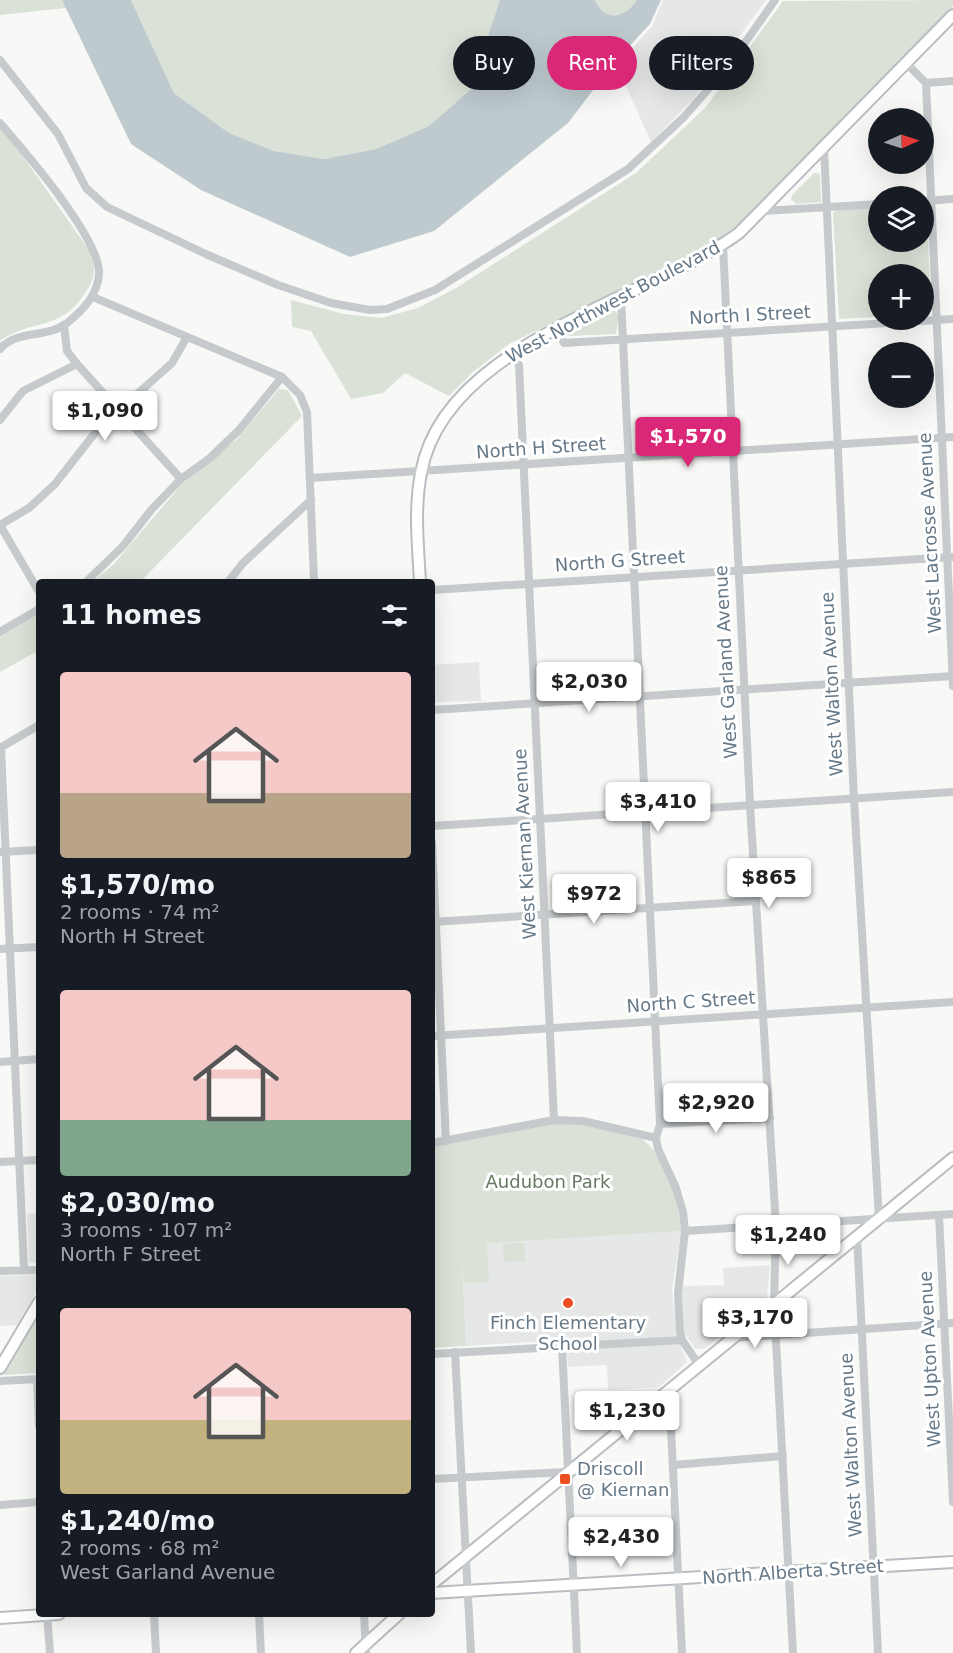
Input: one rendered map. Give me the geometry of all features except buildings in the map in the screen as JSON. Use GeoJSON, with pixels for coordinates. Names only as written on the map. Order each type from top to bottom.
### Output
{"type":"FeatureCollection","features":[{"type":"Feature","properties":{"kind":"main road","name":"West Northwest Boulevard"},"geometry":{"type":"LineString","coordinates":[[420,579],[417,506],[421,472],[430,441],[455,402],[479,377],[512,353],[723,245],[763,211],[953,15]]}},
{"type":"Feature","properties":{"kind":"main road"},"geometry":{"type":"LineString","coordinates":[[435,1581],[953,1158]]}},
{"type":"Feature","properties":{"kind":"main road"},"geometry":{"type":"LineString","coordinates":[[0,1368],[36,1307]]}},
{"type":"Feature","properties":{"kind":"main road"},"geometry":{"type":"LineString","coordinates":[[435,1576],[456,1562]]}},
{"type":"Feature","properties":{"kind":"main road","name":"North Alberta Street"},"geometry":{"type":"LineString","coordinates":[[435,1593],[953,1562]]}},
{"type":"Feature","properties":{"kind":"main road","name":"North Alberta Street"},"geometry":{"type":"LineString","coordinates":[[435,1598],[454,1592]]}},
{"type":"Feature","properties":{"kind":"main road"},"geometry":{"type":"LineString","coordinates":[[0,1618],[36,1615]]}},
{"type":"Feature","properties":{"kind":"main road"},"geometry":{"type":"LineString","coordinates":[[356,1653],[366,1648],[397,1617]]}},
{"type":"Feature","properties":{"kind":"street"},"geometry":{"type":"LineString","coordinates":[[0,60],[58,134],[81,181],[94,199],[145,227],[278,285],[331,303],[370,310],[402,304],[435,290],[628,169],[684,117],[730,64],[776,0]]}},
{"type":"Feature","properties":{"kind":"street"},"geometry":{"type":"LineString","coordinates":[[906,63],[926,83],[953,81]]}},
{"type":"Feature","properties":{"kind":"street","name":"West Lacrosse Avenue"},"geometry":{"type":"LineString","coordinates":[[926,83],[927,186]]}},
{"type":"Feature","properties":{"kind":"street"},"geometry":{"type":"LineString","coordinates":[[0,123],[47,180],[95,252],[99,274],[93,297],[64,325],[16,336],[0,349]]}},
{"type":"Feature","properties":{"kind":"street","name":"West Walton Avenue"},"geometry":{"type":"LineString","coordinates":[[824,148],[854,799],[879,1218]]}},
{"type":"Feature","properties":{"kind":"street"},"geometry":{"type":"LineString","coordinates":[[934,200],[953,199]]}},
{"type":"Feature","properties":{"kind":"street"},"geometry":{"type":"LineString","coordinates":[[763,211],[868,205]]}},
{"type":"Feature","properties":{"kind":"street","name":"West Garland Avenue"},"geometry":{"type":"LineString","coordinates":[[723,245],[737,570],[776,1226],[774,1304],[793,1653]]}},
{"type":"Feature","properties":{"kind":"street","name":"West Lacrosse Avenue"},"geometry":{"type":"LineString","coordinates":[[931,252],[950,557],[953,686]]}},
{"type":"Feature","properties":{"kind":"street"},"geometry":{"type":"LineString","coordinates":[[93,297],[282,377],[300,395],[307,412],[314,579]]}},
{"type":"Feature","properties":{"kind":"street"},"geometry":{"type":"LineString","coordinates":[[621,298],[660,1124],[656,1138],[658,1149],[681,1199],[685,1231],[678,1293],[682,1340],[699,1365]]}},
{"type":"Feature","properties":{"kind":"street","name":"North I Street"},"geometry":{"type":"LineString","coordinates":[[558,330],[564,343],[953,318]]}},
{"type":"Feature","properties":{"kind":"street"},"geometry":{"type":"LineString","coordinates":[[64,325],[67,351],[181,478]]}},
{"type":"Feature","properties":{"kind":"street"},"geometry":{"type":"LineString","coordinates":[[36,587],[0,525],[29,508],[55,484],[98,429],[157,379],[172,363],[187,337]]}},
{"type":"Feature","properties":{"kind":"street","name":"West Kiernan Avenue"},"geometry":{"type":"LineString","coordinates":[[512,353],[519,365],[554,1120]]}},
{"type":"Feature","properties":{"kind":"street"},"geometry":{"type":"LineString","coordinates":[[0,420],[23,391],[32,384],[77,364]]}},
{"type":"Feature","properties":{"kind":"street"},"geometry":{"type":"LineString","coordinates":[[89,579],[123,546],[152,509],[181,478],[210,458],[239,430],[282,377]]}},
{"type":"Feature","properties":{"kind":"street","name":"North H Street"},"geometry":{"type":"LineString","coordinates":[[310,478],[732,453],[953,437]]}},
{"type":"Feature","properties":{"kind":"street"},"geometry":{"type":"LineString","coordinates":[[230,579],[243,563],[311,500]]}},
{"type":"Feature","properties":{"kind":"street","name":"North G Street"},"geometry":{"type":"LineString","coordinates":[[435,590],[950,557]]}},
{"type":"Feature","properties":{"kind":"street"},"geometry":{"type":"LineString","coordinates":[[0,632],[36,611]]}},
{"type":"Feature","properties":{"kind":"street"},"geometry":{"type":"LineString","coordinates":[[435,710],[952,676]]}},
{"type":"Feature","properties":{"kind":"street"},"geometry":{"type":"LineString","coordinates":[[24,1269],[10,948],[3,852],[1,747],[36,727]]}},
{"type":"Feature","properties":{"kind":"street"},"geometry":{"type":"LineString","coordinates":[[435,826],[953,792]]}},
{"type":"Feature","properties":{"kind":"street"},"geometry":{"type":"LineString","coordinates":[[3,852],[36,850]]}},
{"type":"Feature","properties":{"kind":"street"},"geometry":{"type":"LineString","coordinates":[[435,922],[755,901]]}},
{"type":"Feature","properties":{"kind":"street"},"geometry":{"type":"LineString","coordinates":[[0,949],[36,946]]}},
{"type":"Feature","properties":{"kind":"street"},"geometry":{"type":"LineString","coordinates":[[435,979],[436,1036],[446,1141]]}},
{"type":"Feature","properties":{"kind":"street","name":"North C Street"},"geometry":{"type":"LineString","coordinates":[[436,1036],[953,1002]]}},
{"type":"Feature","properties":{"kind":"street"},"geometry":{"type":"LineString","coordinates":[[0,1062],[36,1059]]}},
{"type":"Feature","properties":{"kind":"street"},"geometry":{"type":"LineString","coordinates":[[660,1124],[770,1118]]}},
{"type":"Feature","properties":{"kind":"street"},"geometry":{"type":"LineString","coordinates":[[435,1143],[554,1120],[583,1121],[656,1138]]}},
{"type":"Feature","properties":{"kind":"street"},"geometry":{"type":"LineString","coordinates":[[0,1162],[36,1160]]}},
{"type":"Feature","properties":{"kind":"street"},"geometry":{"type":"LineString","coordinates":[[685,1231],[953,1214]]}},
{"type":"Feature","properties":{"kind":"street","name":"West Upton Avenue"},"geometry":{"type":"LineString","coordinates":[[939,1215],[949,1323],[953,1502]]}},
{"type":"Feature","properties":{"kind":"street","name":"West Walton Avenue"},"geometry":{"type":"LineString","coordinates":[[857,1236],[878,1653]]}},
{"type":"Feature","properties":{"kind":"street"},"geometry":{"type":"LineString","coordinates":[[0,1271],[36,1270]]}},
{"type":"Feature","properties":{"kind":"street"},"geometry":{"type":"LineString","coordinates":[[732,1338],[776,1333],[949,1323]]}},
{"type":"Feature","properties":{"kind":"street"},"geometry":{"type":"LineString","coordinates":[[435,1354],[682,1340]]}},
{"type":"Feature","properties":{"kind":"street"},"geometry":{"type":"LineString","coordinates":[[562,1346],[577,1653]]}},
{"type":"Feature","properties":{"kind":"street"},"geometry":{"type":"LineString","coordinates":[[455,1352],[471,1653]]}},
{"type":"Feature","properties":{"kind":"street"},"geometry":{"type":"LineString","coordinates":[[0,1381],[36,1379]]}},
{"type":"Feature","properties":{"kind":"street"},"geometry":{"type":"LineString","coordinates":[[669,1389],[682,1653]]}},
{"type":"Feature","properties":{"kind":"street"},"geometry":{"type":"LineString","coordinates":[[673,1465],[783,1456]]}},
{"type":"Feature","properties":{"kind":"street"},"geometry":{"type":"LineString","coordinates":[[435,1479],[567,1472]]}},
{"type":"Feature","properties":{"kind":"street"},"geometry":{"type":"LineString","coordinates":[[0,1505],[36,1502]]}},
{"type":"Feature","properties":{"kind":"street"},"geometry":{"type":"LineString","coordinates":[[47,1617],[50,1653]]}},
{"type":"Feature","properties":{"kind":"street"},"geometry":{"type":"LineString","coordinates":[[154,1617],[156,1653]]}},
{"type":"Feature","properties":{"kind":"street"},"geometry":{"type":"LineString","coordinates":[[259,1617],[261,1653]]}},
{"type":"Feature","properties":{"kind":"street"},"geometry":{"type":"LineString","coordinates":[[363,1617],[366,1648]]}},
{"type":"Feature","properties":{"kind":"shaded area"},"geometry":{"type":"Polygon","coordinates":[[[62,0],[131,0],[174,93],[229,133],[274,151],[324,159],[376,149],[429,126],[470,90],[535,90],[535,36],[488,36],[500,0],[595,0],[604,12],[615,15],[626,11],[637,0],[661,0],[650,24],[637,38],[637,36],[547,36],[547,90],[593,90],[568,123],[434,231],[350,257],[201,190],[131,144],[62,0]]]}},
{"type":"Feature","properties":{"kind":"shaded area"},"geometry":{"type":"Polygon","coordinates":[[[663,0],[766,0],[740,36],[649,36],[649,90],[700,90],[651,142],[628,90],[637,90],[637,43],[652,26],[663,0]]]}},
{"type":"Feature","properties":{"kind":"shaded area"},"geometry":{"type":"Polygon","coordinates":[[[479,662],[481,701],[435,702],[435,665],[479,662]]]}},
{"type":"Feature","properties":{"kind":"shaded area"},"geometry":{"type":"Polygon","coordinates":[[[36,1213],[36,1262],[29,1263],[27,1214],[36,1213]]]}},
{"type":"Feature","properties":{"kind":"shaded area","name":"Finch Elementary School"},"geometry":{"type":"Polygon","coordinates":[[[681,1231],[672,1291],[677,1336],[687,1362],[659,1387],[608,1390],[607,1365],[568,1367],[566,1340],[466,1346],[461,1244],[681,1231]]]}},
{"type":"Feature","properties":{"kind":"shaded area"},"geometry":{"type":"Polygon","coordinates":[[[770,1265],[767,1298],[706,1348],[696,1349],[684,1333],[682,1286],[724,1285],[723,1268],[770,1265]]]}},
{"type":"Feature","properties":{"kind":"shaded area"},"geometry":{"type":"Polygon","coordinates":[[[36,1275],[36,1292],[17,1325],[0,1326],[0,1276],[36,1275]]]}},
{"type":"Feature","properties":{"kind":"green space"},"geometry":{"type":"Polygon","coordinates":[[[0,0],[62,0],[66,8],[0,15],[0,0]]]}},
{"type":"Feature","properties":{"kind":"green space"},"geometry":{"type":"Polygon","coordinates":[[[131,0],[500,0],[488,36],[453,36],[453,90],[470,90],[429,126],[376,149],[324,159],[274,151],[229,133],[174,93],[131,0]]]}},
{"type":"Feature","properties":{"kind":"green space"},"geometry":{"type":"Polygon","coordinates":[[[595,0],[637,0],[621,14],[609,15],[599,7],[595,0]]]}},
{"type":"Feature","properties":{"kind":"green space"},"geometry":{"type":"Polygon","coordinates":[[[953,0],[953,6],[740,223],[708,246],[509,344],[473,372],[449,396],[405,373],[383,393],[351,399],[311,331],[292,327],[291,300],[344,314],[381,318],[418,308],[456,288],[636,173],[706,107],[718,90],[754,90],[754,41],[783,1],[953,0]]]}},
{"type":"Feature","properties":{"kind":"green space"},"geometry":{"type":"Polygon","coordinates":[[[0,124],[89,250],[94,270],[87,290],[67,313],[57,319],[12,334],[0,341],[0,124]]]}},
{"type":"Feature","properties":{"kind":"green space"},"geometry":{"type":"Polygon","coordinates":[[[814,173],[820,174],[821,202],[796,204],[791,199],[792,195],[814,173]]]}},
{"type":"Feature","properties":{"kind":"green space"},"geometry":{"type":"Polygon","coordinates":[[[868,208],[868,252],[929,252],[929,264],[868,264],[868,318],[839,319],[833,213],[837,210],[868,208]]]}},
{"type":"Feature","properties":{"kind":"green space"},"geometry":{"type":"Polygon","coordinates":[[[610,311],[615,311],[619,316],[616,334],[567,336],[567,332],[610,311]]]}},
{"type":"Feature","properties":{"kind":"green space"},"geometry":{"type":"Polygon","coordinates":[[[279,389],[288,390],[302,416],[143,579],[96,579],[113,565],[182,484],[237,439],[279,389]]]}},
{"type":"Feature","properties":{"kind":"green space"},"geometry":{"type":"Polygon","coordinates":[[[36,616],[36,652],[0,672],[0,637],[36,616]]]}},
{"type":"Feature","properties":{"kind":"green space","name":"Audubon Park"},"geometry":{"type":"Polygon","coordinates":[[[547,1124],[583,1124],[642,1139],[659,1157],[665,1169],[674,1194],[681,1231],[487,1243],[489,1282],[464,1283],[462,1258],[466,1346],[435,1348],[435,1145],[547,1124]]]}},
{"type":"Feature","properties":{"kind":"green space"},"geometry":{"type":"Polygon","coordinates":[[[524,1243],[525,1261],[504,1262],[503,1244],[524,1243]]]}},
{"type":"Feature","properties":{"kind":"green space"},"geometry":{"type":"Polygon","coordinates":[[[36,1319],[36,1373],[4,1375],[36,1319]]]}},
{"type":"Feature","properties":{"kind":"place","name":"Finch Elementary School"},"geometry":{"type":"Point","coordinates":[568,1303]}},
{"type":"Feature","properties":{"kind":"place","name":"Driscoll @ Kiernan"},"geometry":{"type":"Point","coordinates":[565,1479]}}]}
